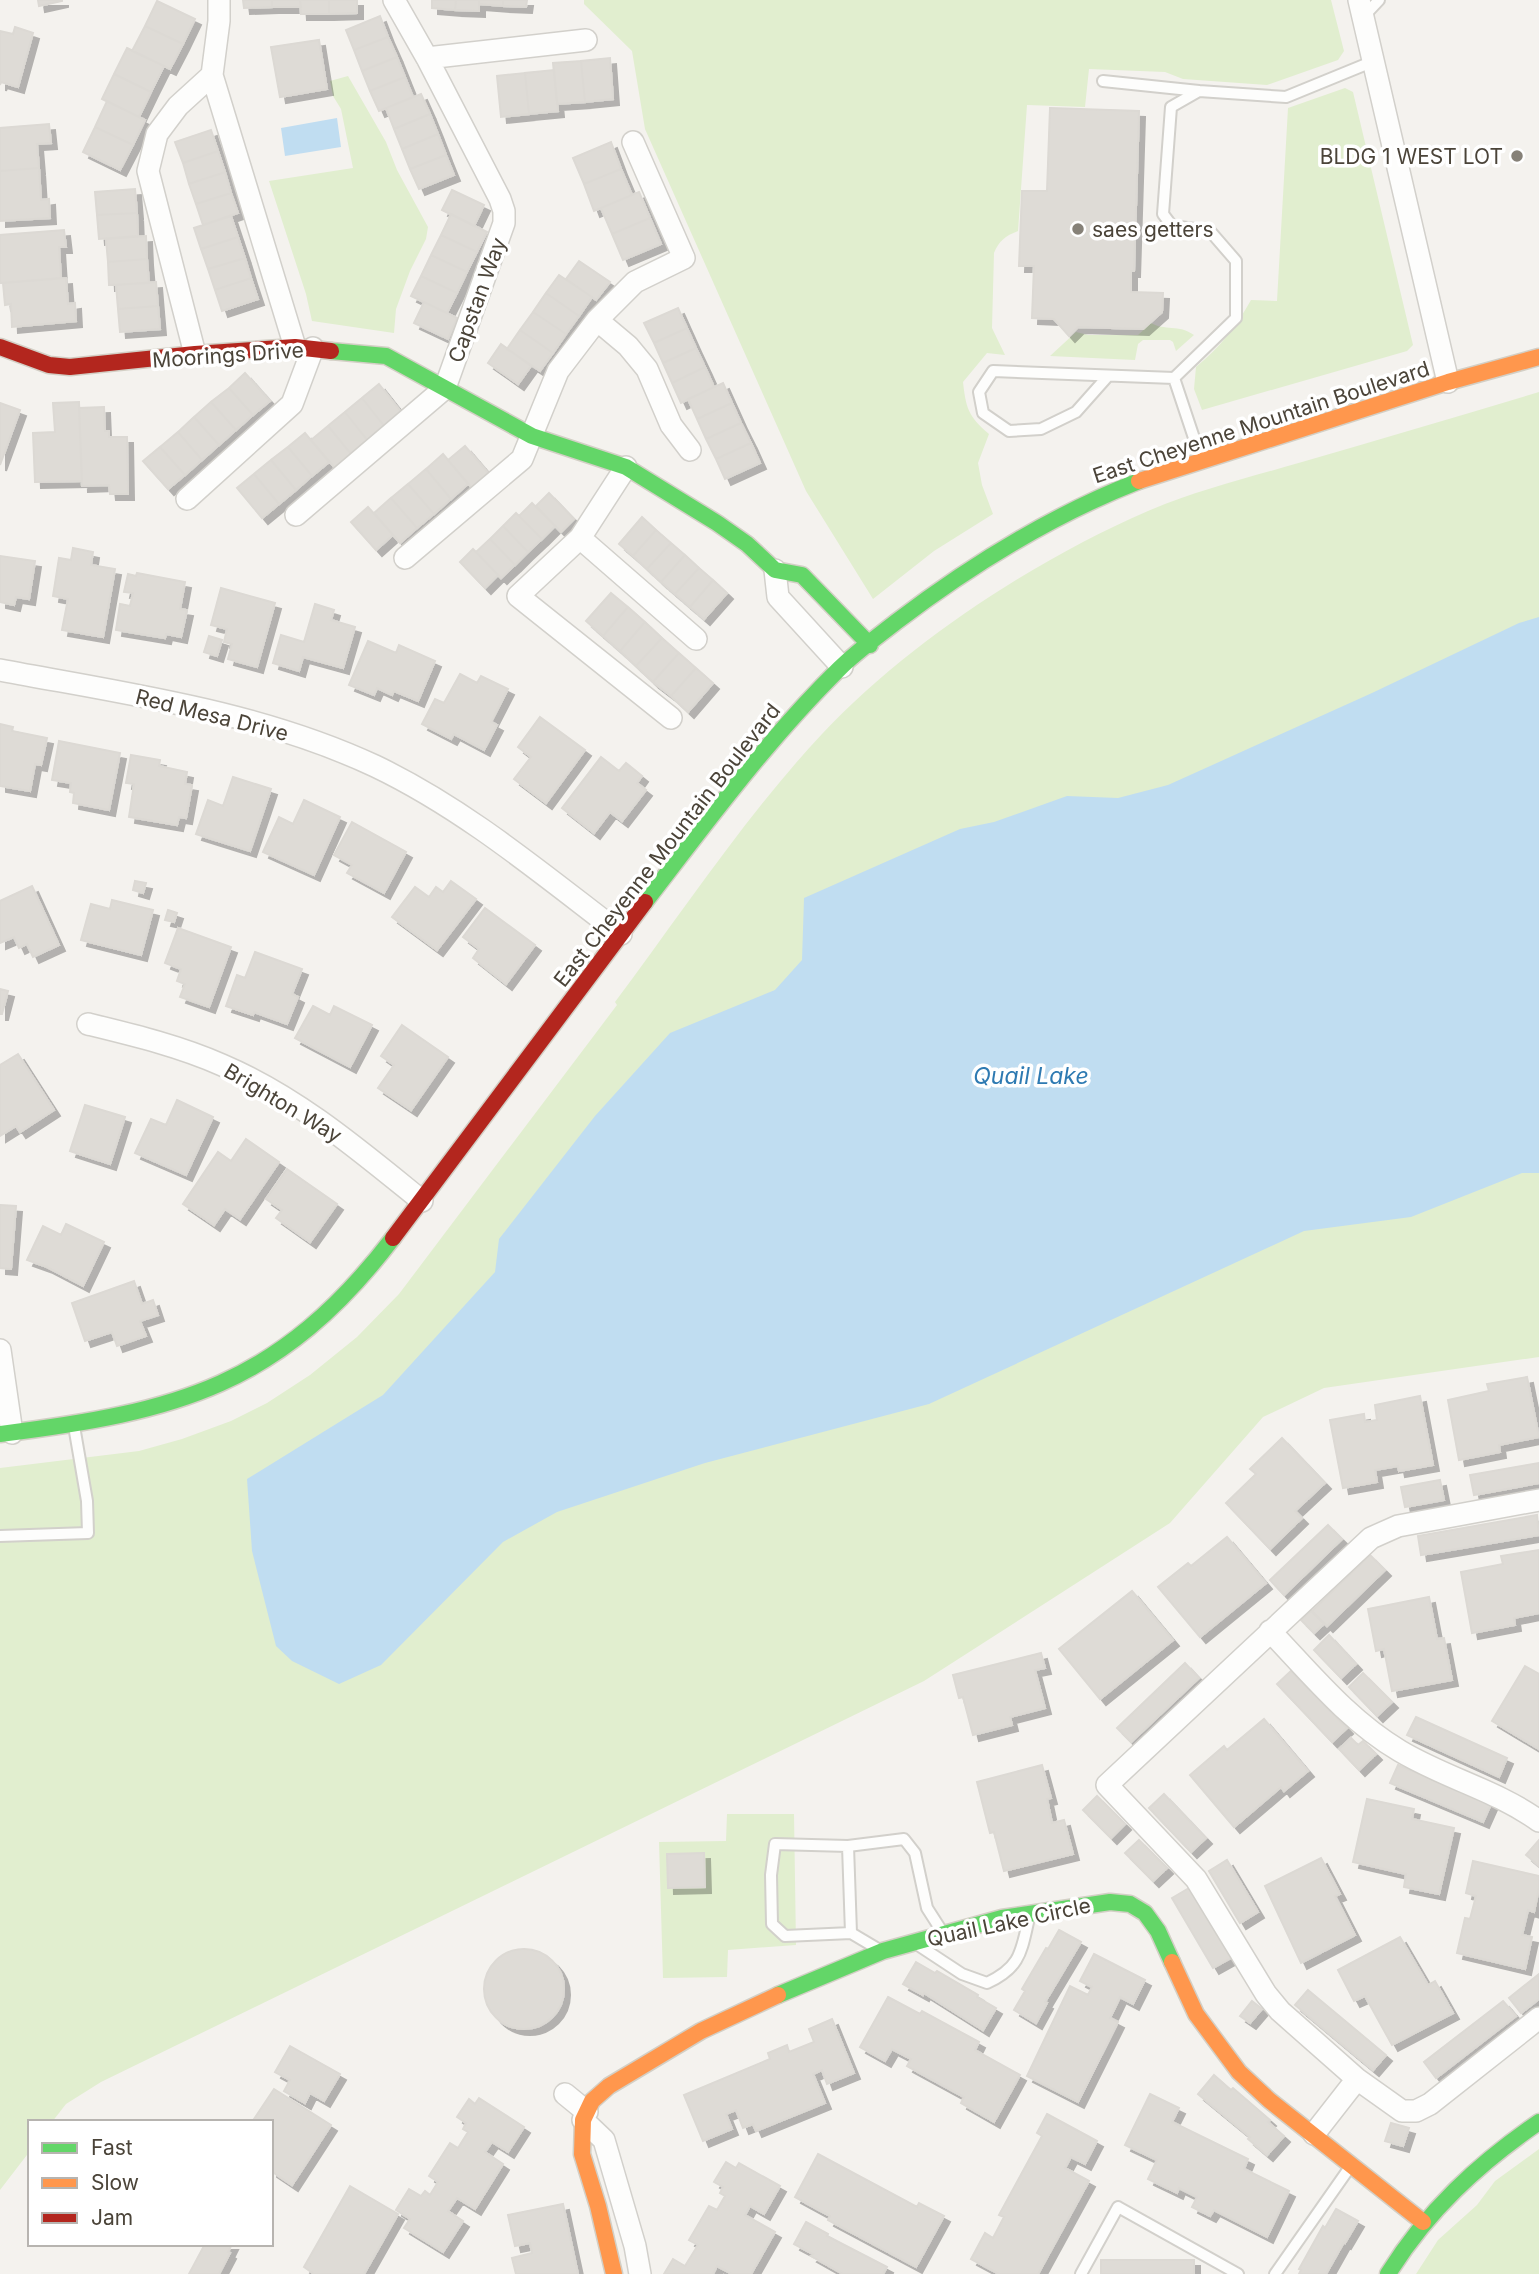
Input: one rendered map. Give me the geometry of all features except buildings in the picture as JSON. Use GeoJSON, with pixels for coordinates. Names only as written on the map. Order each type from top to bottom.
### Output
{"type":"FeatureCollection","features":[{"type":"Feature","properties":{"kind":"street"},"geometry":{"type":"LineString","coordinates":[[187,499],[292,404],[304,348],[212,75],[219,0]]}},
{"type":"Feature","properties":{"kind":"street","name":"Capstan Way"},"geometry":{"type":"LineString","coordinates":[[296,514],[445,388],[504,223],[504,211],[427,58],[394,0]]}},
{"type":"Feature","properties":{"kind":"street"},"geometry":{"type":"LineString","coordinates":[[1361,9],[1448,382]]}},
{"type":"Feature","properties":{"kind":"street"},"geometry":{"type":"LineString","coordinates":[[427,58],[586,40]]}},
{"type":"Feature","properties":{"kind":"street"},"geometry":{"type":"LineString","coordinates":[[195,354],[148,171],[157,134],[178,106],[212,75]]}},
{"type":"Feature","properties":{"kind":"street"},"geometry":{"type":"LineString","coordinates":[[405,558],[522,458],[558,371],[597,320],[635,282],[684,258],[633,142]]}},
{"type":"Feature","properties":{"kind":"street"},"geometry":{"type":"LineString","coordinates":[[597,320],[628,346],[647,369],[671,425],[690,450]]}},
{"type":"Feature","properties":{"kind":"street","name":"Moorings Drive"},"geometry":{"type":"LineString","coordinates":[[0,346],[48,365],[70,367],[195,354],[304,348],[386,356],[532,436],[626,467],[717,523],[747,544],[775,570],[802,575],[870,645]]}},
{"type":"Feature","properties":{"kind":"street","name":"East Cheyenne Mountain Boulevard"},"geometry":{"type":"LineString","coordinates":[[6,1433],[127,1414],[192,1396],[245,1374],[278,1353],[333,1308],[367,1272],[422,1201],[621,934],[769,743],[842,667],[928,599],[1039,527],[1092,500],[1201,459],[1448,382],[1539,357]]}},
{"type":"Feature","properties":{"kind":"street"},"geometry":{"type":"LineString","coordinates":[[626,467],[580,538],[518,596],[671,718]]}},
{"type":"Feature","properties":{"kind":"street"},"geometry":{"type":"LineString","coordinates":[[580,538],[696,639]]}},
{"type":"Feature","properties":{"kind":"street"},"geometry":{"type":"LineString","coordinates":[[775,570],[778,597],[842,667]]}},
{"type":"Feature","properties":{"kind":"street","name":"Red Mesa Drive"},"geometry":{"type":"LineString","coordinates":[[0,670],[215,711],[269,725],[375,766],[435,799],[481,829],[621,934]]}},
{"type":"Feature","properties":{"kind":"street","name":"Brighton Way"},"geometry":{"type":"LineString","coordinates":[[88,1024],[175,1047],[223,1065],[270,1090],[346,1140],[422,1201]]}},
{"type":"Feature","properties":{"kind":"street"},"geometry":{"type":"LineString","coordinates":[[0,1350],[6,1433]]}},
{"type":"Feature","properties":{"kind":"street"},"geometry":{"type":"LineString","coordinates":[[1539,1500],[1385,1530],[1371,1538],[1107,1785],[1196,1879],[1266,1994],[1280,2011],[1357,2079],[1402,2111],[1416,2111],[1430,2104],[1539,2018]]}},
{"type":"Feature","properties":{"kind":"street"},"geometry":{"type":"LineString","coordinates":[[1270,1631],[1343,1707],[1376,1735],[1402,1752],[1500,1796],[1539,1821]]}},
{"type":"Feature","properties":{"kind":"street","name":"Quail Lake Circle"},"geometry":{"type":"LineString","coordinates":[[585,2116],[592,2101],[609,2085],[701,2031],[807,1981],[883,1951],[943,1933],[1030,1913],[1111,1902],[1130,1904],[1145,1913],[1158,1931],[1196,2014],[1216,2045],[1239,2072],[1269,2101],[1423,2222]]}},
{"type":"Feature","properties":{"kind":"street"},"geometry":{"type":"LineString","coordinates":[[1314,2134],[1357,2079]]}},
{"type":"Feature","properties":{"kind":"street"},"geometry":{"type":"LineString","coordinates":[[565,2094],[604,2140],[635,2246],[640,2274]]}},
{"type":"Feature","properties":{"kind":"street"},"geometry":{"type":"LineString","coordinates":[[585,2116],[582,2154],[614,2274]]}},
{"type":"Feature","properties":{"kind":"street"},"geometry":{"type":"LineString","coordinates":[[1388,2274],[1399,2253],[1423,2222],[1479,2165],[1539,2122]]}},
{"type":"Feature","properties":{"kind":"lane"},"geometry":{"type":"LineString","coordinates":[[1361,9],[1379,0]]}},
{"type":"Feature","properties":{"kind":"lane"},"geometry":{"type":"LineString","coordinates":[[1103,81],[1286,97],[1374,61]]}},
{"type":"Feature","properties":{"kind":"lane"},"geometry":{"type":"LineString","coordinates":[[1108,376],[1076,412],[1041,429],[1009,431],[983,413],[979,392],[993,372],[1174,378],[1236,318],[1236,261],[1210,231],[1171,226],[1163,215],[1171,107],[1199,91]]}},
{"type":"Feature","properties":{"kind":"lane"},"geometry":{"type":"LineString","coordinates":[[1174,378],[1201,459]]}},
{"type":"Feature","properties":{"kind":"lane"},"geometry":{"type":"LineString","coordinates":[[0,1536],[88,1533],[87,1501],[74,1424]]}},
{"type":"Feature","properties":{"kind":"lane"},"geometry":{"type":"LineString","coordinates":[[883,1951],[851,1933],[785,1936],[772,1924],[771,1875],[775,1844],[848,1846],[904,1839],[915,1853],[927,1908],[943,1933]]}},
{"type":"Feature","properties":{"kind":"lane"},"geometry":{"type":"LineString","coordinates":[[848,1846],[851,1933]]}},
{"type":"Feature","properties":{"kind":"lane"},"geometry":{"type":"LineString","coordinates":[[913,1942],[961,1974],[987,1983],[1006,1974],[1021,1954],[1030,1913]]}},
{"type":"Feature","properties":{"kind":"lane"},"geometry":{"type":"LineString","coordinates":[[1275,2274],[1352,2165]]}},
{"type":"Feature","properties":{"kind":"lane"},"geometry":{"type":"LineString","coordinates":[[1081,2274],[1118,2207],[1238,2274]]}},
{"type":"Feature","properties":{"kind":"green space"},"geometry":{"type":"Polygon","coordinates":[[[584,0],[1331,0],[1344,51],[1338,60],[1267,85],[1183,79],[1165,72],[1089,69],[1085,107],[1027,105],[1018,231],[1003,239],[994,253],[992,328],[1005,355],[987,353],[963,382],[969,411],[989,434],[978,463],[982,485],[993,514],[934,551],[873,599],[806,491],[645,129],[632,51],[584,4],[584,0]]]}},
{"type":"Feature","properties":{"kind":"green space"},"geometry":{"type":"Polygon","coordinates":[[[348,76],[386,142],[397,170],[428,227],[426,239],[410,271],[396,309],[394,333],[312,321],[306,294],[269,181],[353,168],[341,109],[333,96],[330,81],[348,76]]]}},
{"type":"Feature","properties":{"kind":"green space"},"geometry":{"type":"Polygon","coordinates":[[[1345,88],[1353,92],[1413,345],[1407,351],[1202,410],[1194,389],[1196,367],[1227,336],[1251,300],[1277,301],[1288,108],[1345,88]]]}},
{"type":"Feature","properties":{"kind":"green space"},"geometry":{"type":"Polygon","coordinates":[[[1151,323],[1194,335],[1176,351],[1170,340],[1143,340],[1138,344],[1135,360],[1050,356],[1076,332],[1088,335],[1138,335],[1151,323]]]}},
{"type":"Feature","properties":{"kind":"green space"},"geometry":{"type":"Polygon","coordinates":[[[1539,392],[1539,1357],[1324,1388],[1263,1417],[1170,1523],[924,1681],[101,2082],[66,2104],[54,2120],[28,2120],[28,2154],[0,2190],[0,1468],[139,1451],[182,1439],[231,1421],[267,1403],[310,1375],[357,1337],[399,1294],[617,1005],[615,1002],[767,797],[856,700],[933,636],[1017,579],[1148,511],[1224,484],[1539,392]]]}},
{"type":"Feature","properties":{"kind":"green space"},"geometry":{"type":"Polygon","coordinates":[[[727,1814],[794,1814],[796,1945],[728,1950],[727,1977],[663,1978],[659,1842],[726,1841],[727,1814]]]}},
{"type":"Feature","properties":{"kind":"green space"},"geometry":{"type":"Polygon","coordinates":[[[1539,2149],[1539,2274],[1416,2274],[1438,2240],[1477,2205],[1495,2181],[1539,2149]]]}},
{"type":"Feature","properties":{"kind":"water"},"geometry":{"type":"Polygon","coordinates":[[[337,118],[341,147],[285,156],[281,128],[337,118]]]}},
{"type":"Feature","properties":{"kind":"water","name":"Quail Lake"},"geometry":{"type":"Polygon","coordinates":[[[1539,617],[1539,1173],[1522,1173],[1411,1217],[1304,1231],[929,1404],[705,1463],[557,1512],[503,1542],[381,1665],[339,1684],[292,1661],[276,1646],[252,1551],[247,1479],[383,1395],[495,1272],[499,1239],[595,1116],[670,1033],[775,990],[802,960],[804,898],[960,829],[994,822],[1067,796],[1118,798],[1168,785],[1519,623],[1539,617]]]}},
{"type":"Feature","properties":{"kind":"traffic: fast"},"geometry":{"type":"LineString","coordinates":[[331,351],[386,356],[532,436],[626,467],[717,523],[747,544],[775,570],[802,575],[870,645]]}},
{"type":"Feature","properties":{"kind":"traffic: fast"},"geometry":{"type":"LineString","coordinates":[[645,902],[762,753],[812,696],[852,657],[924,601],[983,561],[1075,509],[1139,481]]}},
{"type":"Feature","properties":{"kind":"traffic: fast"},"geometry":{"type":"LineString","coordinates":[[0,1434],[120,1415],[172,1401],[220,1383],[266,1359],[309,1328],[351,1288],[393,1238]]}},
{"type":"Feature","properties":{"kind":"traffic: fast"},"geometry":{"type":"LineString","coordinates":[[778,1995],[883,1951],[1002,1918],[1110,1902],[1130,1904],[1145,1913],[1158,1931],[1172,1962]]}},
{"type":"Feature","properties":{"kind":"traffic: fast"},"geometry":{"type":"LineString","coordinates":[[1388,2274],[1419,2230],[1455,2190],[1539,2122]]}},
{"type":"Feature","properties":{"kind":"traffic: slow"},"geometry":{"type":"LineString","coordinates":[[1139,481],[1448,382],[1539,357]]}},
{"type":"Feature","properties":{"kind":"traffic: slow"},"geometry":{"type":"LineString","coordinates":[[1172,1962],[1196,2014],[1239,2072],[1269,2100],[1423,2222]]}},
{"type":"Feature","properties":{"kind":"traffic: slow"},"geometry":{"type":"LineString","coordinates":[[614,2274],[582,2154],[583,2120],[592,2101],[609,2086],[701,2031],[778,1995]]}},
{"type":"Feature","properties":{"kind":"traffic: jam"},"geometry":{"type":"LineString","coordinates":[[0,347],[49,365],[70,367],[295,347],[331,351]]}},
{"type":"Feature","properties":{"kind":"traffic: jam"},"geometry":{"type":"LineString","coordinates":[[393,1238],[645,902]]}},
{"type":"Feature","properties":{"kind":"place","name":"BLDG 1 WEST LOT"},"geometry":{"type":"Point","coordinates":[1517,156]}},
{"type":"Feature","properties":{"kind":"place","name":"saes getters"},"geometry":{"type":"Point","coordinates":[1078,229]}}]}
